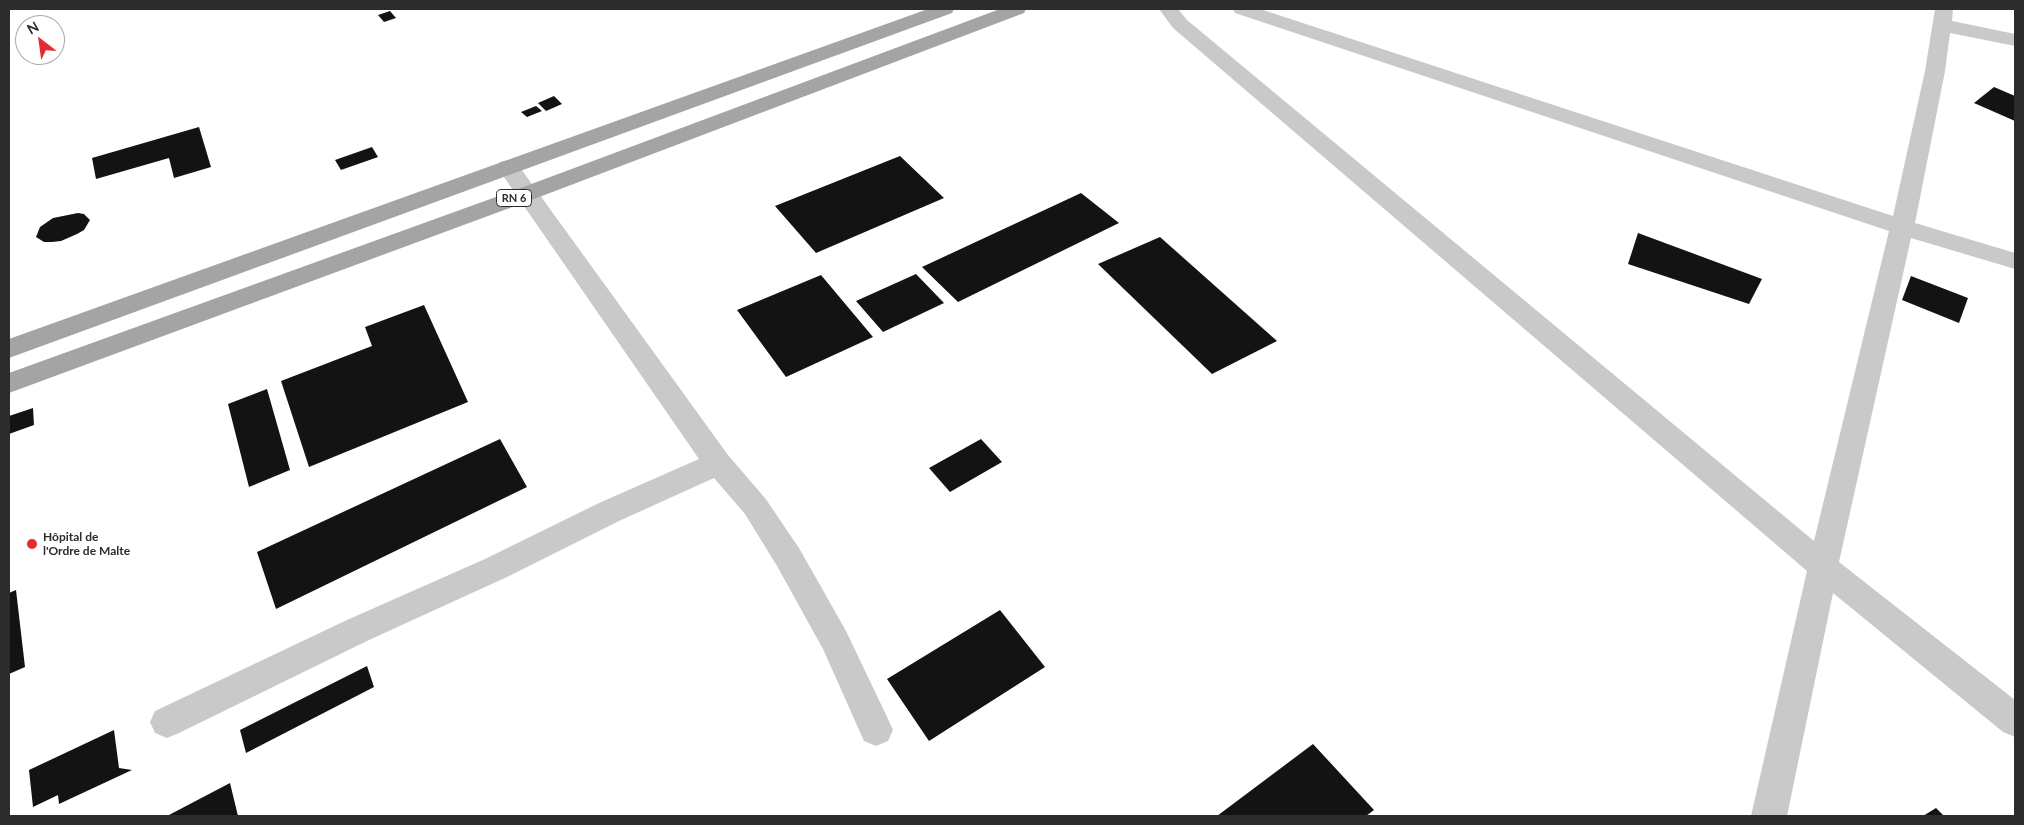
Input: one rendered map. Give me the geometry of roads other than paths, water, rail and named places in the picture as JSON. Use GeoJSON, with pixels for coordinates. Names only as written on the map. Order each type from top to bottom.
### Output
{"type":"FeatureCollection","features":[{"type":"Feature","properties":{"kind":"main road","name":"RN 6"},"geometry":{"type":"LineString","coordinates":[[9,349],[508,166],[945,9]]}},
{"type":"Feature","properties":{"kind":"main road","name":"RN 6"},"geometry":{"type":"LineString","coordinates":[[9,383],[526,194],[1017,9]]}},
{"type":"Feature","properties":{"kind":"street"},"geometry":{"type":"LineString","coordinates":[[1168,9],[1187,31],[1823,567],[2015,721]]}},
{"type":"Feature","properties":{"kind":"street"},"geometry":{"type":"LineString","coordinates":[[1242,9],[1902,227],[2015,261]]}},
{"type":"Feature","properties":{"kind":"street"},"geometry":{"type":"LineString","coordinates":[[1769,816],[1823,567],[1902,227],[1935,71],[1943,17],[2015,40]]}},
{"type":"Feature","properties":{"kind":"street"},"geometry":{"type":"LineString","coordinates":[[508,166],[718,463],[755,506],[788,557],[835,641],[876,730]]}},
{"type":"Feature","properties":{"kind":"street"},"geometry":{"type":"LineString","coordinates":[[167,722],[358,630],[496,568],[609,512],[718,463]]}},
{"type":"Feature","properties":{"kind":"place","name":"Hôpital de l'Ordre de Malte"},"geometry":{"type":"Point","coordinates":[32,544]}}]}
